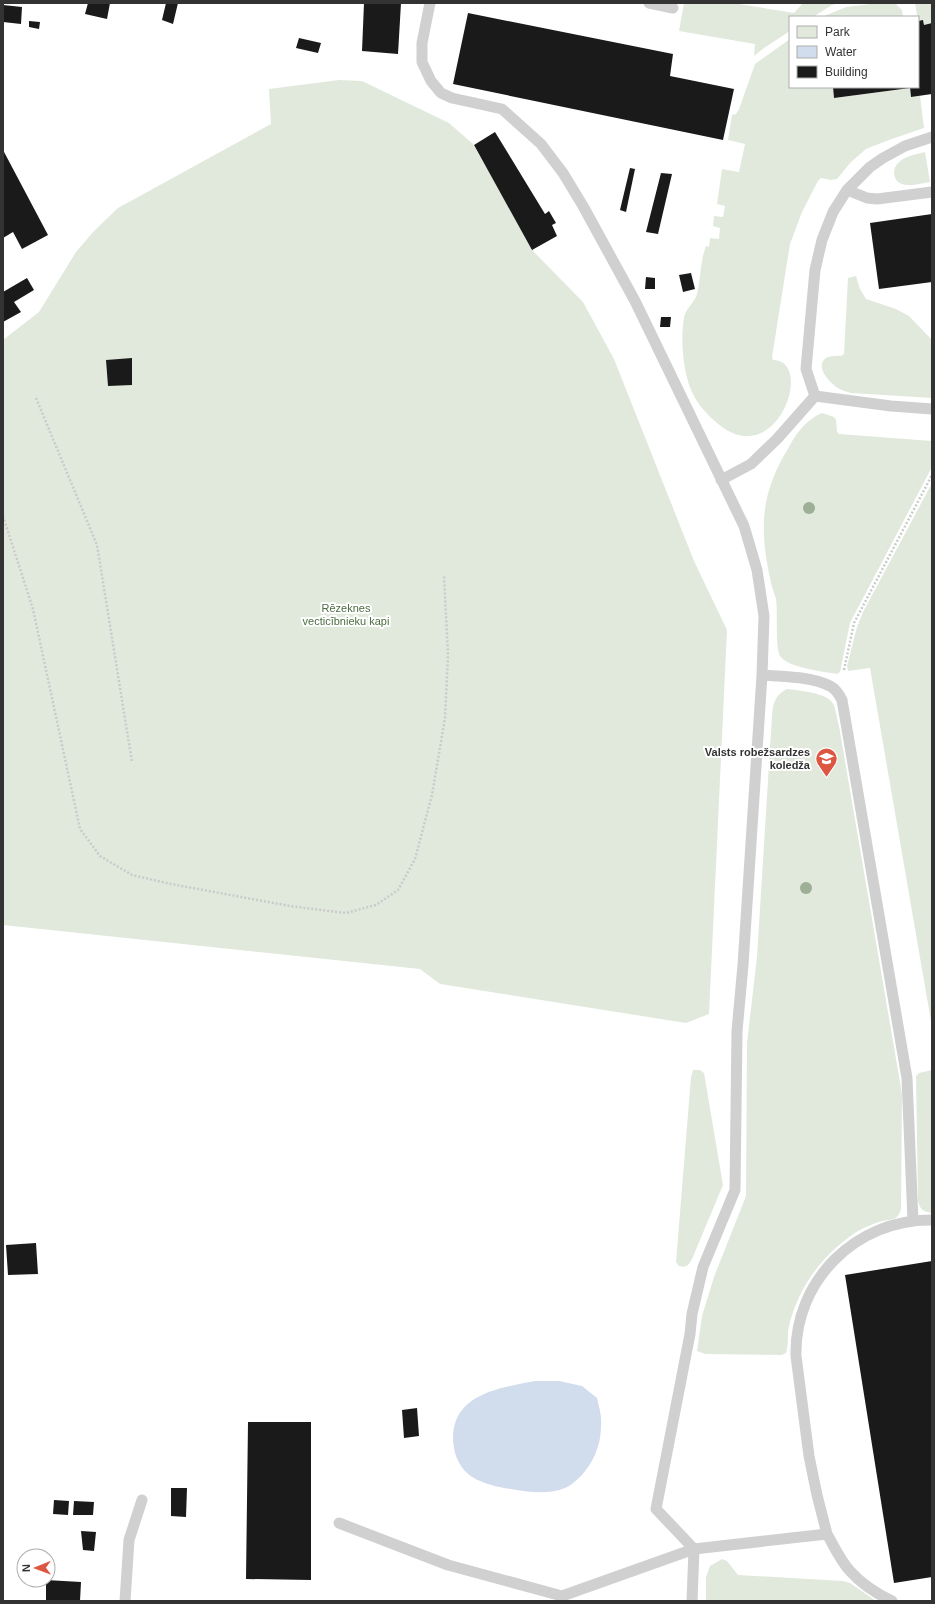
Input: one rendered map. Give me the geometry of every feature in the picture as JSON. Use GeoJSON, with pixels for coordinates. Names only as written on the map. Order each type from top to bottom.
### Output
{"type":"FeatureCollection","features":[{"type":"Feature","properties":{"kind":"lane"},"geometry":{"type":"LineString","coordinates":[[430,3],[422,43],[422,62],[431,81],[441,93],[452,98],[502,109],[541,144],[563,173],[583,206],[635,301],[744,526],[758,570],[764,616],[762,675],[743,964],[737,1031],[735,1190],[702,1267],[656,1509],[694,1549],[692,1601]]}},
{"type":"Feature","properties":{"kind":"lane"},"geometry":{"type":"LineString","coordinates":[[649,3],[673,8]]}},
{"type":"Feature","properties":{"kind":"lane"},"geometry":{"type":"LineString","coordinates":[[815,396],[806,369],[815,270],[822,240],[833,212],[847,190],[870,167],[882,158],[905,146],[932,137]]}},
{"type":"Feature","properties":{"kind":"lane"},"geometry":{"type":"LineString","coordinates":[[847,190],[867,198],[876,199],[932,192]]}},
{"type":"Feature","properties":{"kind":"lane"},"geometry":{"type":"LineString","coordinates":[[721,480],[751,464],[777,439],[815,396]]}},
{"type":"Feature","properties":{"kind":"lane"},"geometry":{"type":"LineString","coordinates":[[815,396],[891,406],[932,409]]}},
{"type":"Feature","properties":{"kind":"lane"},"geometry":{"type":"LineString","coordinates":[[762,675],[809,680],[830,686],[837,692],[842,700],[907,1078],[913,1221]]}},
{"type":"Feature","properties":{"kind":"lane"},"geometry":{"type":"LineString","coordinates":[[892,1601],[879,1595],[850,1571],[837,1553],[828,1534],[817,1495],[809,1456],[795,1340],[801,1313],[817,1280],[842,1252],[863,1237],[887,1227],[913,1221],[932,1220]]}},
{"type":"Feature","properties":{"kind":"lane"},"geometry":{"type":"LineString","coordinates":[[125,1601],[129,1540],[142,1500]]}},
{"type":"Feature","properties":{"kind":"lane"},"geometry":{"type":"LineString","coordinates":[[339,1523],[448,1566],[562,1596],[694,1549],[828,1534]]}},
{"type":"Feature","properties":{"kind":"path"},"geometry":{"type":"LineString","coordinates":[[36,398],[97,545],[132,762]]}},
{"type":"Feature","properties":{"kind":"path"},"geometry":{"type":"LineString","coordinates":[[837,692],[843,685],[844,668],[854,624],[932,475]]}},
{"type":"Feature","properties":{"kind":"path"},"geometry":{"type":"LineString","coordinates":[[3,516],[33,609],[80,829],[100,856],[132,876],[290,906],[346,913],[376,905],[398,890],[416,859],[432,795],[445,718],[448,655],[444,576]]}},
{"type":"Feature","properties":{"kind":"green space"},"geometry":{"type":"Polygon","coordinates":[[[684,3],[733,3],[794,13],[803,3],[839,3],[832,5],[815,16],[789,16],[789,32],[754,56],[755,44],[679,31],[684,3]]]}},
{"type":"Feature","properties":{"kind":"green space"},"geometry":{"type":"Polygon","coordinates":[[[879,3],[895,3],[902,10],[903,16],[824,16],[846,7],[879,3]]]}},
{"type":"Feature","properties":{"kind":"green space"},"geometry":{"type":"Polygon","coordinates":[[[915,3],[932,3],[932,23],[924,25],[923,20],[919,21],[919,16],[917,16],[915,3]]]}},
{"type":"Feature","properties":{"kind":"green space"},"geometry":{"type":"Polygon","coordinates":[[[789,40],[789,88],[833,88],[834,98],[910,88],[911,97],[920,96],[924,128],[866,149],[851,162],[837,179],[831,180],[821,178],[818,181],[802,212],[790,244],[772,357],[773,360],[784,364],[790,374],[791,388],[787,403],[779,418],[767,430],[752,436],[735,434],[728,431],[717,423],[697,402],[691,390],[685,370],[682,337],[686,312],[697,294],[706,246],[709,247],[710,238],[719,239],[720,228],[713,226],[714,216],[723,217],[725,206],[717,204],[722,169],[739,172],[745,144],[728,140],[732,115],[736,114],[739,109],[755,64],[789,40]]]}},
{"type":"Feature","properties":{"kind":"green space","name":"Rēzeknes vecticībnieku kapi"},"geometry":{"type":"Polygon","coordinates":[[[339,80],[362,81],[449,123],[473,144],[534,252],[583,302],[614,359],[694,561],[727,630],[709,1014],[686,1023],[440,984],[420,969],[3,925],[3,340],[39,312],[76,252],[94,231],[118,208],[271,124],[269,89],[339,80]]]}},
{"type":"Feature","properties":{"kind":"green space"},"geometry":{"type":"Polygon","coordinates":[[[925,152],[930,182],[908,185],[898,182],[895,179],[894,173],[898,163],[915,154],[925,152]]]}},
{"type":"Feature","properties":{"kind":"green space"},"geometry":{"type":"Polygon","coordinates":[[[856,276],[860,289],[866,299],[896,309],[909,316],[932,340],[932,398],[851,393],[836,387],[825,375],[822,370],[823,361],[833,356],[841,356],[844,354],[848,278],[856,276]]]}},
{"type":"Feature","properties":{"kind":"green space"},"geometry":{"type":"Polygon","coordinates":[[[822,413],[834,417],[836,420],[837,432],[839,434],[932,441],[932,467],[850,623],[840,672],[837,674],[798,666],[784,660],[780,656],[778,652],[777,605],[770,581],[764,542],[765,510],[768,495],[780,463],[795,436],[802,427],[811,419],[822,413]]]}},
{"type":"Feature","properties":{"kind":"green space"},"geometry":{"type":"Polygon","coordinates":[[[932,483],[932,1027],[870,668],[848,671],[847,666],[857,627],[863,612],[932,483]]]}},
{"type":"Feature","properties":{"kind":"green space"},"geometry":{"type":"Polygon","coordinates":[[[787,689],[811,692],[829,699],[834,707],[839,726],[902,1094],[901,1209],[899,1215],[894,1219],[882,1221],[855,1233],[830,1253],[812,1274],[798,1299],[793,1312],[788,1329],[786,1353],[782,1355],[705,1354],[697,1351],[702,1316],[714,1277],[746,1196],[747,1043],[757,957],[772,716],[775,700],[783,691],[787,689]]]}},
{"type":"Feature","properties":{"kind":"green space"},"geometry":{"type":"Polygon","coordinates":[[[693,1070],[700,1070],[704,1073],[723,1185],[692,1259],[688,1265],[683,1267],[679,1266],[676,1262],[691,1077],[693,1070]]]}},
{"type":"Feature","properties":{"kind":"green space"},"geometry":{"type":"Polygon","coordinates":[[[932,1070],[932,1213],[922,1210],[918,1201],[916,1076],[919,1073],[932,1070]]]}},
{"type":"Feature","properties":{"kind":"green space"},"geometry":{"type":"Polygon","coordinates":[[[722,1559],[727,1561],[738,1575],[843,1581],[850,1583],[876,1601],[706,1601],[706,1577],[710,1566],[722,1559]]]}},
{"type":"Feature","properties":{"kind":"water"},"geometry":{"type":"Polygon","coordinates":[[[535,1381],[559,1381],[582,1386],[597,1398],[601,1418],[601,1434],[595,1454],[589,1466],[580,1477],[570,1485],[552,1492],[531,1492],[505,1488],[473,1478],[461,1466],[457,1458],[454,1445],[453,1436],[456,1422],[462,1410],[482,1395],[508,1386],[535,1381]]]}},
{"type":"Feature","properties":{"kind":"building"},"geometry":{"type":"Polygon","coordinates":[[[88,3],[110,3],[107,19],[85,14],[88,3]]]}},
{"type":"Feature","properties":{"kind":"building"},"geometry":{"type":"Polygon","coordinates":[[[166,3],[178,3],[173,24],[162,20],[166,3]]]}},
{"type":"Feature","properties":{"kind":"building"},"geometry":{"type":"Polygon","coordinates":[[[364,3],[401,3],[398,54],[362,51],[364,3]]]}},
{"type":"Feature","properties":{"kind":"building"},"geometry":{"type":"Polygon","coordinates":[[[3,5],[22,7],[21,24],[3,22],[3,5]]]}},
{"type":"Feature","properties":{"kind":"building"},"geometry":{"type":"Polygon","coordinates":[[[468,13],[673,54],[670,76],[734,89],[723,140],[453,84],[468,13]]]}},
{"type":"Feature","properties":{"kind":"building"},"geometry":{"type":"Polygon","coordinates":[[[923,20],[924,25],[932,23],[932,94],[911,97],[910,88],[919,88],[919,21],[923,20]]]}},
{"type":"Feature","properties":{"kind":"building"},"geometry":{"type":"Polygon","coordinates":[[[29,21],[40,22],[39,29],[29,27],[29,21]]]}},
{"type":"Feature","properties":{"kind":"building"},"geometry":{"type":"Polygon","coordinates":[[[299,38],[321,43],[318,53],[296,48],[299,38]]]}},
{"type":"Feature","properties":{"kind":"building"},"geometry":{"type":"Polygon","coordinates":[[[833,88],[910,88],[834,98],[833,88]]]}},
{"type":"Feature","properties":{"kind":"building"},"geometry":{"type":"Polygon","coordinates":[[[495,132],[545,214],[549,211],[556,223],[552,225],[557,236],[532,250],[474,145],[495,132]]]}},
{"type":"Feature","properties":{"kind":"building"},"geometry":{"type":"Polygon","coordinates":[[[3,150],[48,235],[22,249],[13,232],[3,238],[3,150]]]}},
{"type":"Feature","properties":{"kind":"building"},"geometry":{"type":"Polygon","coordinates":[[[630,168],[635,169],[626,212],[620,210],[630,168]]]}},
{"type":"Feature","properties":{"kind":"building"},"geometry":{"type":"Polygon","coordinates":[[[661,173],[672,174],[658,234],[646,232],[661,173]]]}},
{"type":"Feature","properties":{"kind":"building"},"geometry":{"type":"Polygon","coordinates":[[[932,214],[932,282],[879,289],[870,223],[932,214]]]}},
{"type":"Feature","properties":{"kind":"building"},"geometry":{"type":"Polygon","coordinates":[[[691,273],[695,289],[683,292],[679,275],[691,273]]]}},
{"type":"Feature","properties":{"kind":"building"},"geometry":{"type":"Polygon","coordinates":[[[646,277],[655,278],[655,289],[645,289],[646,277]]]}},
{"type":"Feature","properties":{"kind":"building"},"geometry":{"type":"Polygon","coordinates":[[[27,278],[34,290],[14,302],[21,312],[3,322],[3,292],[27,278]]]}},
{"type":"Feature","properties":{"kind":"building"},"geometry":{"type":"Polygon","coordinates":[[[661,317],[671,317],[670,327],[660,327],[661,317]]]}},
{"type":"Feature","properties":{"kind":"building"},"geometry":{"type":"Polygon","coordinates":[[[132,358],[132,385],[108,386],[106,360],[132,358]]]}},
{"type":"Feature","properties":{"kind":"building"},"geometry":{"type":"Polygon","coordinates":[[[36,1243],[38,1274],[8,1275],[6,1245],[36,1243]]]}},
{"type":"Feature","properties":{"kind":"building"},"geometry":{"type":"Polygon","coordinates":[[[932,1261],[932,1577],[894,1583],[845,1275],[932,1261]]]}},
{"type":"Feature","properties":{"kind":"building"},"geometry":{"type":"Polygon","coordinates":[[[417,1408],[419,1436],[404,1438],[402,1410],[417,1408]]]}},
{"type":"Feature","properties":{"kind":"building"},"geometry":{"type":"Polygon","coordinates":[[[248,1422],[311,1422],[311,1580],[246,1579],[248,1422]]]}},
{"type":"Feature","properties":{"kind":"building"},"geometry":{"type":"Polygon","coordinates":[[[171,1488],[187,1488],[186,1517],[171,1516],[171,1488]]]}},
{"type":"Feature","properties":{"kind":"building"},"geometry":{"type":"Polygon","coordinates":[[[54,1500],[69,1501],[68,1515],[53,1514],[54,1500]]]}},
{"type":"Feature","properties":{"kind":"building"},"geometry":{"type":"Polygon","coordinates":[[[74,1501],[94,1502],[93,1515],[73,1515],[74,1501]]]}},
{"type":"Feature","properties":{"kind":"building"},"geometry":{"type":"Polygon","coordinates":[[[81,1531],[96,1532],[94,1551],[83,1550],[81,1531]]]}},
{"type":"Feature","properties":{"kind":"building"},"geometry":{"type":"Polygon","coordinates":[[[56,1581],[81,1582],[80,1601],[46,1601],[46,1588],[56,1588],[56,1581]]]}},
{"type":"Feature","properties":{"kind":"place","name":"Valsts robežsardzes koledža"},"geometry":{"type":"Point","coordinates":[826,778]}}]}
